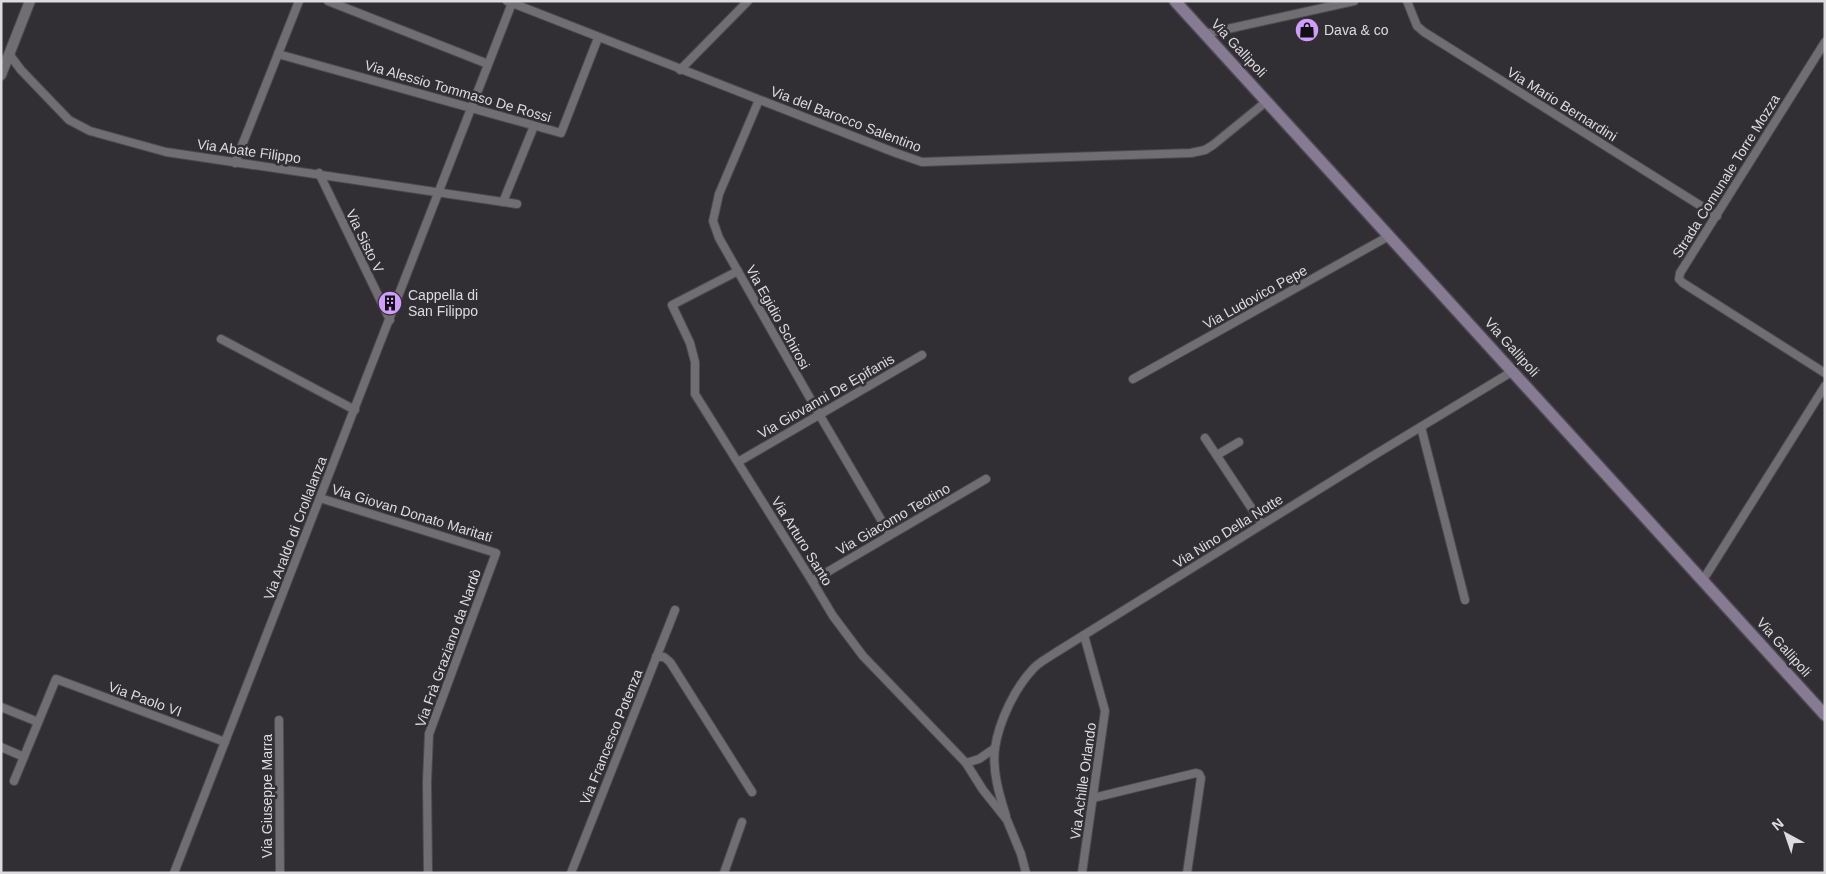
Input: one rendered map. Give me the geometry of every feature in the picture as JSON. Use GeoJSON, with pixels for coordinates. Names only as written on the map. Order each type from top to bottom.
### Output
{"type":"FeatureCollection","features":[{"type":"Feature","properties":{"kind":"main road","name":"Via Gallipoli"},"geometry":{"type":"LineString","coordinates":[[1175,1],[1825,715]]}},
{"type":"Feature","properties":{"kind":"street"},"geometry":{"type":"LineString","coordinates":[[1,75],[30,1]]}},
{"type":"Feature","properties":{"kind":"street"},"geometry":{"type":"LineString","coordinates":[[236,163],[299,1]]}},
{"type":"Feature","properties":{"kind":"street"},"geometry":{"type":"LineString","coordinates":[[328,1],[488,64]]}},
{"type":"Feature","properties":{"kind":"street"},"geometry":{"type":"LineString","coordinates":[[680,70],[748,1]]}},
{"type":"Feature","properties":{"kind":"street"},"geometry":{"type":"LineString","coordinates":[[1205,34],[1354,1]]}},
{"type":"Feature","properties":{"kind":"street","name":"Via Mario Bernardini"},"geometry":{"type":"LineString","coordinates":[[1407,1],[1417,26],[1424,32],[1716,216]]}},
{"type":"Feature","properties":{"kind":"street","name":"Via Araldo di Crollalanza"},"geometry":{"type":"LineString","coordinates":[[174,873],[356,410],[510,2]]}},
{"type":"Feature","properties":{"kind":"street","name":"Via del Barocco Salentino"},"geometry":{"type":"LineString","coordinates":[[510,2],[680,70],[922,162],[1191,153],[1205,150],[1213,145],[1267,101]]}},
{"type":"Feature","properties":{"kind":"street","name":"Via Alessio Tommaso De Rossi"},"geometry":{"type":"LineString","coordinates":[[278,54],[561,133],[598,38]]}},
{"type":"Feature","properties":{"kind":"street","name":"Strada Comunale Torre Mozza"},"geometry":{"type":"LineString","coordinates":[[1825,42],[1680,273],[1679,279],[1682,283],[1825,373]]}},
{"type":"Feature","properties":{"kind":"street","name":"Via Abate Filippo"},"geometry":{"type":"LineString","coordinates":[[9,54],[69,120],[90,131],[166,152],[319,173],[517,204]]}},
{"type":"Feature","properties":{"kind":"street","name":"Via Egidio Schirosi"},"geometry":{"type":"LineString","coordinates":[[759,100],[719,194],[713,221],[719,238],[890,535]]}},
{"type":"Feature","properties":{"kind":"street"},"geometry":{"type":"LineString","coordinates":[[503,202],[534,126]]}},
{"type":"Feature","properties":{"kind":"street","name":"Via Sisto V"},"geometry":{"type":"LineString","coordinates":[[319,173],[390,320]]}},
{"type":"Feature","properties":{"kind":"street","name":"Via Ludovico Pepe"},"geometry":{"type":"LineString","coordinates":[[1133,379],[1389,236]]}},
{"type":"Feature","properties":{"kind":"street","name":"Via Arturo Santo"},"geometry":{"type":"LineString","coordinates":[[738,270],[672,305],[690,343],[695,362],[695,394],[740,461],[832,616],[863,656],[966,763],[983,790],[1007,820]]}},
{"type":"Feature","properties":{"kind":"street"},"geometry":{"type":"LineString","coordinates":[[221,338],[356,410]]}},
{"type":"Feature","properties":{"kind":"street","name":"Via Giovanni De Epifanis"},"geometry":{"type":"LineString","coordinates":[[740,461],[922,355]]}},
{"type":"Feature","properties":{"kind":"street","name":"Via Nino Della Notte"},"geometry":{"type":"LineString","coordinates":[[995,748],[1005,714],[1021,683],[1035,667],[1262,524],[1513,371]]}},
{"type":"Feature","properties":{"kind":"street"},"geometry":{"type":"LineString","coordinates":[[1703,580],[1825,386]]}},
{"type":"Feature","properties":{"kind":"street"},"geometry":{"type":"LineString","coordinates":[[1421,426],[1465,600]]}},
{"type":"Feature","properties":{"kind":"street"},"geometry":{"type":"LineString","coordinates":[[1205,438],[1262,524]]}},
{"type":"Feature","properties":{"kind":"street"},"geometry":{"type":"LineString","coordinates":[[1217,455],[1239,442]]}},
{"type":"Feature","properties":{"kind":"street","name":"Via Giacomo Teotino"},"geometry":{"type":"LineString","coordinates":[[812,581],[986,478]]}},
{"type":"Feature","properties":{"kind":"street","name":"Via Giovan Donato Maritati"},"geometry":{"type":"LineString","coordinates":[[320,498],[496,553]]}},
{"type":"Feature","properties":{"kind":"street","name":"Via Frà Graziano da Nardò"},"geometry":{"type":"LineString","coordinates":[[428,873],[427,782],[429,734],[496,553]]}},
{"type":"Feature","properties":{"kind":"street","name":"Via Francesco Potenza"},"geometry":{"type":"LineString","coordinates":[[571,873],[675,610]]}},
{"type":"Feature","properties":{"kind":"street","name":"Via Achille Orlando"},"geometry":{"type":"LineString","coordinates":[[1082,873],[1105,712],[1084,635]]}},
{"type":"Feature","properties":{"kind":"street"},"geometry":{"type":"LineString","coordinates":[[656,657],[664,658],[670,662],[752,792]]}},
{"type":"Feature","properties":{"kind":"street","name":"Via Paolo VI"},"geometry":{"type":"LineString","coordinates":[[38,722],[56,679],[225,742]]}},
{"type":"Feature","properties":{"kind":"street"},"geometry":{"type":"LineString","coordinates":[[1,706],[38,722],[14,781]]}},
{"type":"Feature","properties":{"kind":"street","name":"Via Giuseppe Marra"},"geometry":{"type":"LineString","coordinates":[[278,720],[280,873]]}},
{"type":"Feature","properties":{"kind":"street"},"geometry":{"type":"LineString","coordinates":[[1,747],[24,757]]}},
{"type":"Feature","properties":{"kind":"street"},"geometry":{"type":"LineString","coordinates":[[966,763],[979,759],[995,748]]}},
{"type":"Feature","properties":{"kind":"street","name":"Via Arturo Santo"},"geometry":{"type":"LineString","coordinates":[[995,748],[1000,796],[1026,873]]}},
{"type":"Feature","properties":{"kind":"street"},"geometry":{"type":"LineString","coordinates":[[1093,798],[1196,773],[1199,774],[1201,778],[1187,873]]}},
{"type":"Feature","properties":{"kind":"street"},"geometry":{"type":"LineString","coordinates":[[724,873],[742,822]]}},
{"type":"Feature","properties":{"kind":"place","name":"Dava & co"},"geometry":{"type":"Point","coordinates":[1307,30]}},
{"type":"Feature","properties":{"kind":"place","name":"Cappella di San Filippo"},"geometry":{"type":"Point","coordinates":[390,303]}}]}
